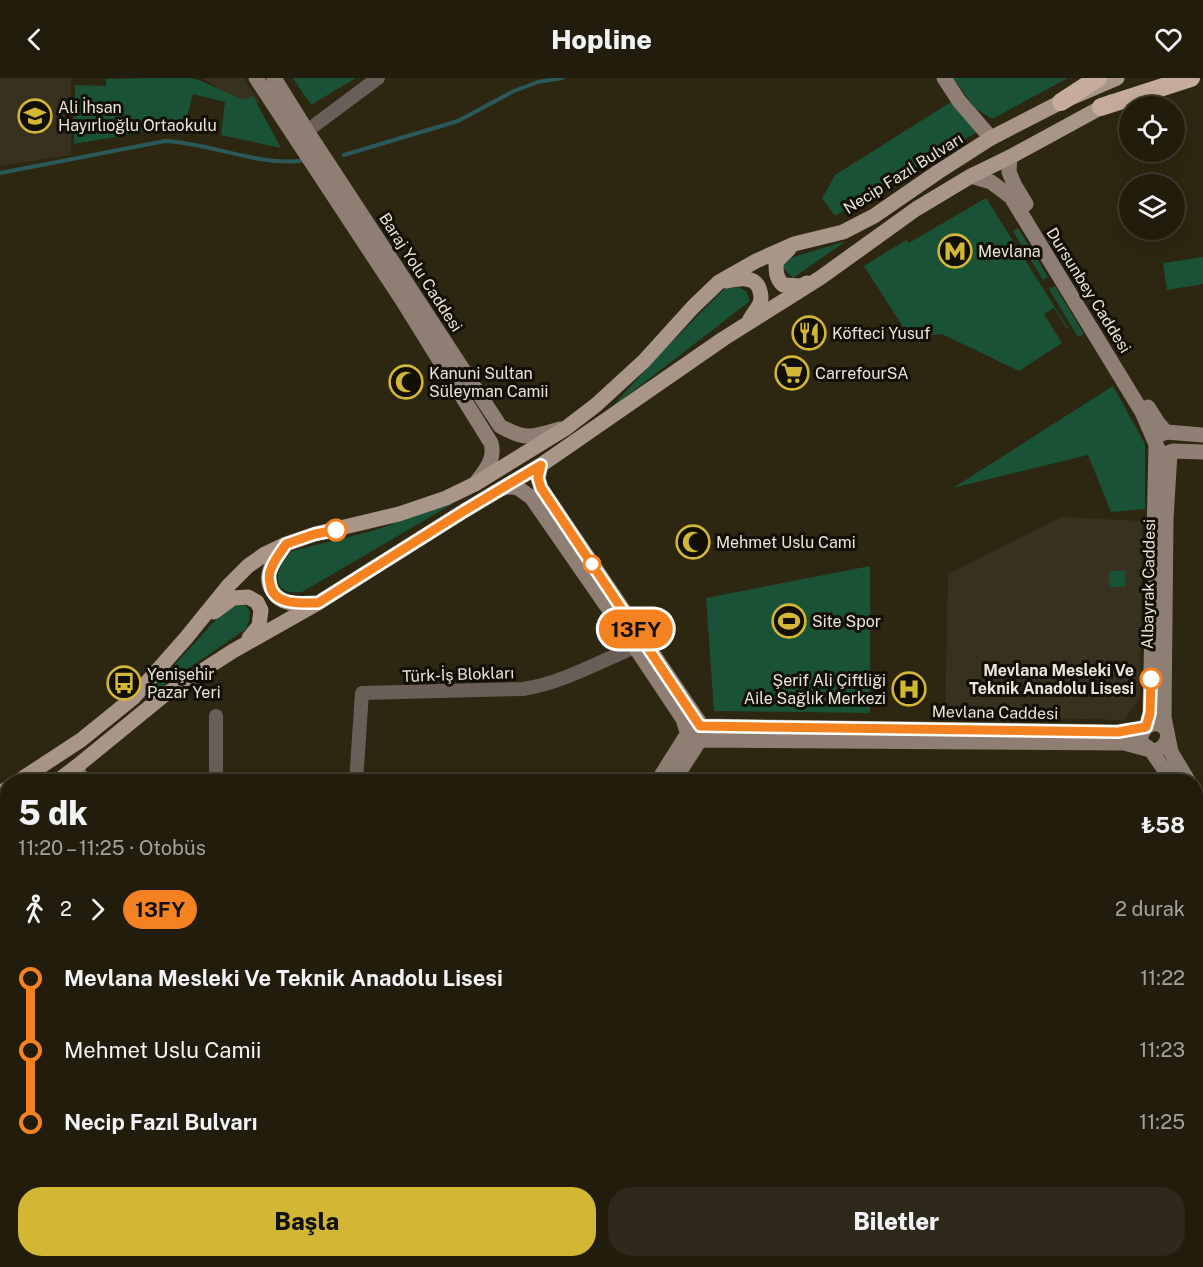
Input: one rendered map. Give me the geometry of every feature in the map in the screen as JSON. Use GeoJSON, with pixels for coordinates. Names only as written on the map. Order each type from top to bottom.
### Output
{"type":"FeatureCollection","features":[{"type":"Feature","properties":{"kind":"highway"},"geometry":{"type":"LineString","coordinates":[[1101,107],[1191,78]]}},
{"type":"Feature","properties":{"kind":"highway"},"geometry":{"type":"LineString","coordinates":[[1061,102],[1106,80]]}},
{"type":"Feature","properties":{"kind":"main road"},"geometry":{"type":"LineString","coordinates":[[67,774],[163,696],[233,651],[318,603],[541,465],[744,326],[820,278],[916,209],[971,176],[1160,78]]}},
{"type":"Feature","properties":{"kind":"main road","name":"Necip Fazıl Bulvarı"},"geometry":{"type":"LineString","coordinates":[[29,774],[81,740],[133,698],[229,585],[248,566],[266,554],[315,534],[399,514],[446,498],[475,484],[566,428],[596,405],[644,361],[719,282],[756,261],[794,244],[843,231],[874,216],[991,138],[1061,102]]}},
{"type":"Feature","properties":{"kind":"main road"},"geometry":{"type":"LineString","coordinates":[[794,244],[776,262],[778,279],[783,285],[801,286],[820,278]]}},
{"type":"Feature","properties":{"kind":"main road"},"geometry":{"type":"LineString","coordinates":[[719,282],[741,278],[750,279],[759,285],[760,304],[744,326]]}},
{"type":"Feature","properties":{"kind":"main road"},"geometry":{"type":"LineString","coordinates":[[286,544],[270,570],[271,591],[291,603],[318,603]]}},
{"type":"Feature","properties":{"kind":"main road"},"geometry":{"type":"LineString","coordinates":[[194,627],[233,598],[248,597],[257,602],[261,610],[259,626],[233,651]]}},
{"type":"Feature","properties":{"kind":"street","name":"Baraj Yolu Caddesi"},"geometry":{"type":"LineString","coordinates":[[256,78],[500,426],[513,434],[532,437],[566,428]]}},
{"type":"Feature","properties":{"kind":"street","name":"Baraj Yolu Caddesi"},"geometry":{"type":"LineString","coordinates":[[274,78],[410,299],[491,443],[493,456],[475,484]]}},
{"type":"Feature","properties":{"kind":"street"},"geometry":{"type":"LineString","coordinates":[[307,131],[378,78]]}},
{"type":"Feature","properties":{"kind":"street"},"geometry":{"type":"LineString","coordinates":[[944,78],[959,102],[991,138]]}},
{"type":"Feature","properties":{"kind":"street","name":"Dursunbey Caddesi"},"geometry":{"type":"LineString","coordinates":[[1010,157],[1009,172],[1015,186],[1158,423],[1165,443]]}},
{"type":"Feature","properties":{"kind":"street","name":"Dursunbey Caddesi"},"geometry":{"type":"LineString","coordinates":[[971,176],[991,182],[1011,198],[1142,412],[1165,443]]}},
{"type":"Feature","properties":{"kind":"street"},"geometry":{"type":"LineString","coordinates":[[1165,443],[1203,435]]}},
{"type":"Feature","properties":{"kind":"street"},"geometry":{"type":"LineString","coordinates":[[1165,443],[1203,452]]}},
{"type":"Feature","properties":{"kind":"street","name":"Albayrak Caddesi"},"geometry":{"type":"LineString","coordinates":[[1146,727],[1150,713],[1165,443]]}},
{"type":"Feature","properties":{"kind":"street","name":"Albayrak Caddesi"},"geometry":{"type":"LineString","coordinates":[[1165,443],[1164,717],[1171,752],[1184,774]]}},
{"type":"Feature","properties":{"kind":"street"},"geometry":{"type":"LineString","coordinates":[[541,465],[538,478],[541,488],[696,733]]}},
{"type":"Feature","properties":{"kind":"street"},"geometry":{"type":"LineString","coordinates":[[503,488],[513,486],[531,497],[682,719],[696,733]]}},
{"type":"Feature","properties":{"kind":"street","name":"Türk-İş Blokları"},"geometry":{"type":"LineString","coordinates":[[357,774],[362,693],[538,686],[553,682],[635,647]]}},
{"type":"Feature","properties":{"kind":"street"},"geometry":{"type":"LineString","coordinates":[[216,716],[216,774]]}},
{"type":"Feature","properties":{"kind":"street"},"geometry":{"type":"LineString","coordinates":[[1150,749],[1154,751],[1163,747],[1167,740],[1167,735],[1161,726],[1153,724],[1146,727],[1141,740],[1167,774]]}},
{"type":"Feature","properties":{"kind":"street","name":"Mevlana Caddesi"},"geometry":{"type":"LineString","coordinates":[[696,733],[1118,732],[1146,727]]}},
{"type":"Feature","properties":{"kind":"street"},"geometry":{"type":"LineString","coordinates":[[663,774],[696,733]]}},
{"type":"Feature","properties":{"kind":"street"},"geometry":{"type":"LineString","coordinates":[[677,774],[696,733]]}},
{"type":"Feature","properties":{"kind":"street","name":"Mevlana Caddesi"},"geometry":{"type":"LineString","coordinates":[[696,733],[1124,743],[1150,749]]}},
{"type":"Feature","properties":{"kind":"street"},"geometry":{"type":"LineString","coordinates":[[76,767],[79,774]]}},
{"type":"Feature","properties":{"kind":"shaded area","name":"Ali İhsan Hayırlıoğlu Ortaokulu"},"geometry":{"type":"Polygon","coordinates":[[[0,78],[71,78],[71,155],[0,166],[0,78]]]}},
{"type":"Feature","properties":{"kind":"shaded area"},"geometry":{"type":"Polygon","coordinates":[[[202,78],[244,78],[260,103],[238,101],[202,78]]]}},
{"type":"Feature","properties":{"kind":"shaded area"},"geometry":{"type":"Polygon","coordinates":[[[1061,517],[1142,521],[1140,698],[1124,720],[945,716],[948,574],[1061,517]]]}},
{"type":"Feature","properties":{"kind":"green space"},"geometry":{"type":"Polygon","coordinates":[[[189,78],[199,80],[243,100],[253,96],[281,148],[221,135],[225,102],[193,94],[185,125],[74,144],[75,85],[106,86],[106,79],[189,78]]]}},
{"type":"Feature","properties":{"kind":"green space"},"geometry":{"type":"Polygon","coordinates":[[[293,78],[356,78],[311,105],[293,78]]]}},
{"type":"Feature","properties":{"kind":"green space"},"geometry":{"type":"Polygon","coordinates":[[[953,78],[1068,78],[992,119],[975,108],[953,78]]]}},
{"type":"Feature","properties":{"kind":"green space"},"geometry":{"type":"Polygon","coordinates":[[[951,102],[977,132],[835,216],[822,198],[835,175],[951,102]]]}},
{"type":"Feature","properties":{"kind":"green space"},"geometry":{"type":"Polygon","coordinates":[[[986,198],[1068,328],[1054,308],[1044,314],[1062,343],[1019,371],[942,334],[910,338],[864,266],[906,240],[909,243],[986,198]]]}},
{"type":"Feature","properties":{"kind":"green space"},"geometry":{"type":"Polygon","coordinates":[[[1018,228],[1048,277],[1043,280],[1013,231],[1018,228]]]}},
{"type":"Feature","properties":{"kind":"green space"},"geometry":{"type":"Polygon","coordinates":[[[846,241],[793,278],[783,268],[782,264],[787,259],[846,241]]]}},
{"type":"Feature","properties":{"kind":"green space"},"geometry":{"type":"Polygon","coordinates":[[[1203,257],[1203,284],[1167,290],[1163,263],[1203,257]]]}},
{"type":"Feature","properties":{"kind":"green space"},"geometry":{"type":"Polygon","coordinates":[[[1055,286],[1084,334],[1078,337],[1049,289],[1055,286]]]}},
{"type":"Feature","properties":{"kind":"green space"},"geometry":{"type":"Polygon","coordinates":[[[738,287],[746,291],[750,301],[610,409],[724,289],[738,287]]]}},
{"type":"Feature","properties":{"kind":"green space"},"geometry":{"type":"Polygon","coordinates":[[[1113,386],[1145,444],[1145,509],[1111,512],[1088,455],[953,488],[1113,386]]]}},
{"type":"Feature","properties":{"kind":"green space"},"geometry":{"type":"Polygon","coordinates":[[[454,503],[302,592],[284,590],[280,585],[278,579],[281,565],[292,551],[372,531],[454,503]]]}},
{"type":"Feature","properties":{"kind":"green space","name":"Site Spor"},"geometry":{"type":"Polygon","coordinates":[[[870,566],[870,713],[714,711],[706,598],[870,566]]]}},
{"type":"Feature","properties":{"kind":"green space"},"geometry":{"type":"Polygon","coordinates":[[[1109,571],[1125,571],[1125,587],[1109,587],[1109,571]]]}},
{"type":"Feature","properties":{"kind":"green space"},"geometry":{"type":"Polygon","coordinates":[[[244,604],[250,611],[246,629],[142,700],[225,610],[244,604]]]}},
{"type":"Feature","properties":{"kind":"waterway"},"geometry":{"type":"LineString","coordinates":[[344,155],[458,121],[514,91],[538,82],[562,78]]}},
{"type":"Feature","properties":{"kind":"waterway"},"geometry":{"type":"LineString","coordinates":[[0,173],[165,141],[266,160],[300,161]]}},
{"type":"Feature","properties":{"kind":"bus line","name":"13FY"},"geometry":{"type":"LineString","coordinates":[[336,530],[315,534],[286,544],[270,570],[271,591],[291,603],[318,603],[541,465],[538,478],[540,487],[700,726],[1118,732],[1146,727],[1150,713],[1151,679]]}},
{"type":"Feature","properties":{"kind":"place","name":"Ali İhsan Hayırlıoğlu Ortaokulu"},"geometry":{"type":"Point","coordinates":[35,116]}},
{"type":"Feature","properties":{"kind":"place","name":"Mevlana"},"geometry":{"type":"Point","coordinates":[955,251]}},
{"type":"Feature","properties":{"kind":"place","name":"Köfteci Yusuf"},"geometry":{"type":"Point","coordinates":[809,333]}},
{"type":"Feature","properties":{"kind":"place","name":"CarrefourSA"},"geometry":{"type":"Point","coordinates":[792,373]}},
{"type":"Feature","properties":{"kind":"place","name":"Kanuni Sultan Süleyman Camii"},"geometry":{"type":"Point","coordinates":[406,382]}},
{"type":"Feature","properties":{"kind":"place","name":"Mehmet Uslu Cami"},"geometry":{"type":"Point","coordinates":[693,542]}},
{"type":"Feature","properties":{"kind":"place","name":"Site Spor"},"geometry":{"type":"Point","coordinates":[789,621]}},
{"type":"Feature","properties":{"kind":"place","name":"Mevlana Mesleki Ve Teknik Anadolu Lisesi"},"geometry":{"type":"Point","coordinates":[1151,679]}},
{"type":"Feature","properties":{"kind":"place","name":"Yenişehir Pazar Yeri"},"geometry":{"type":"Point","coordinates":[124,683]}},
{"type":"Feature","properties":{"kind":"place","name":"Şerif Ali Çiftliği Aile Sağlık Merkezi"},"geometry":{"type":"Point","coordinates":[909,689]}}]}
